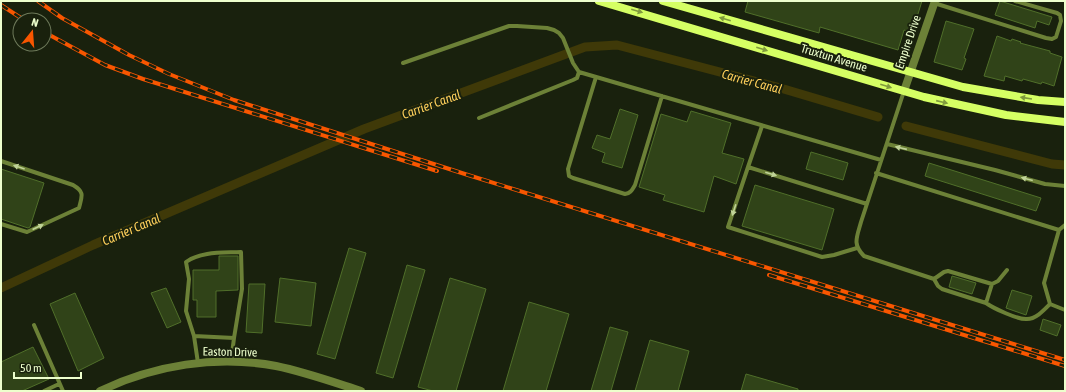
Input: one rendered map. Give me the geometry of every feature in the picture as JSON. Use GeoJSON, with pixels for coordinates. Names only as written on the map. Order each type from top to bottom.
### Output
{"type":"FeatureCollection","features":[{"type":"Feature","properties":{"kind":"main road","name":"Truxtun Avenue"},"geometry":{"type":"LineString","coordinates":[[599,1],[904,91],[965,107],[1019,117],[1065,122]]}},
{"type":"Feature","properties":{"kind":"main road","name":"Truxtun Avenue"},"geometry":{"type":"LineString","coordinates":[[663,1],[964,87],[1038,100],[1065,102]]}},
{"type":"Feature","properties":{"kind":"street","name":"Empire Drive"},"geometry":{"type":"LineString","coordinates":[[904,91],[934,2]]}},
{"type":"Feature","properties":{"kind":"street","name":"Easton Drive"},"geometry":{"type":"LineString","coordinates":[[100,391],[151,372],[182,365],[231,362],[275,366],[361,391]]}},
{"type":"Feature","properties":{"kind":"lane"},"geometry":{"type":"LineString","coordinates":[[934,2],[1046,38],[1052,39],[1056,37],[1061,21],[1060,15],[1015,1]]}},
{"type":"Feature","properties":{"kind":"lane"},"geometry":{"type":"LineString","coordinates":[[403,63],[509,26],[547,28],[554,30],[563,38],[573,63],[579,72],[881,160]]}},
{"type":"Feature","properties":{"kind":"lane"},"geometry":{"type":"LineString","coordinates":[[479,118],[573,80],[577,78],[579,72]]}},
{"type":"Feature","properties":{"kind":"lane"},"geometry":{"type":"LineString","coordinates":[[596,77],[568,173],[569,176],[573,178],[625,194],[629,194],[635,185],[662,96]]}},
{"type":"Feature","properties":{"kind":"lane"},"geometry":{"type":"LineString","coordinates":[[904,91],[876,173],[856,243],[857,248],[864,256],[934,279],[938,286],[942,289],[986,303],[999,311],[1026,319],[1038,315],[1050,304]]}},
{"type":"Feature","properties":{"kind":"lane"},"geometry":{"type":"LineString","coordinates":[[762,126],[728,227],[822,257],[857,248]]}},
{"type":"Feature","properties":{"kind":"lane"},"geometry":{"type":"LineString","coordinates":[[887,144],[995,170],[1045,184],[1065,186]]}},
{"type":"Feature","properties":{"kind":"lane"},"geometry":{"type":"LineString","coordinates":[[1,161],[73,185],[80,189],[82,196],[79,208],[27,232],[1,224]]}},
{"type":"Feature","properties":{"kind":"lane"},"geometry":{"type":"LineString","coordinates":[[748,167],[867,204]]}},
{"type":"Feature","properties":{"kind":"lane"},"geometry":{"type":"LineString","coordinates":[[876,173],[1059,230]]}},
{"type":"Feature","properties":{"kind":"lane"},"geometry":{"type":"LineString","coordinates":[[1050,304],[1044,282],[1059,230],[1065,225]]}},
{"type":"Feature","properties":{"kind":"lane"},"geometry":{"type":"LineString","coordinates":[[198,363],[194,336],[186,310],[188,279],[186,262],[193,257],[241,252],[242,289],[231,362]]}},
{"type":"Feature","properties":{"kind":"lane"},"geometry":{"type":"LineString","coordinates":[[934,279],[948,271],[992,284],[998,281],[1007,270]]}},
{"type":"Feature","properties":{"kind":"lane"},"geometry":{"type":"LineString","coordinates":[[986,303],[992,284]]}},
{"type":"Feature","properties":{"kind":"lane"},"geometry":{"type":"LineString","coordinates":[[1050,304],[1065,310]]}},
{"type":"Feature","properties":{"kind":"lane"},"geometry":{"type":"LineString","coordinates":[[34,325],[63,391]]}},
{"type":"Feature","properties":{"kind":"lane"},"geometry":{"type":"LineString","coordinates":[[194,336],[234,338]]}},
{"type":"Feature","properties":{"kind":"lane"},"geometry":{"type":"LineString","coordinates":[[44,391],[59,384]]}},
{"type":"Feature","properties":{"kind":"building"},"geometry":{"type":"Polygon","coordinates":[[[748,1],[922,1],[912,33],[904,30],[898,50],[820,27],[819,33],[745,12],[748,1]]]}},
{"type":"Feature","properties":{"kind":"building"},"geometry":{"type":"Polygon","coordinates":[[[1000,1],[1052,17],[1049,25],[1037,21],[1035,28],[995,15],[1000,1]]]}},
{"type":"Feature","properties":{"kind":"building"},"geometry":{"type":"Polygon","coordinates":[[[946,21],[974,29],[964,58],[966,59],[962,70],[934,62],[946,21]]]}},
{"type":"Feature","properties":{"kind":"building"},"geometry":{"type":"Polygon","coordinates":[[[997,36],[1050,51],[1050,53],[1062,57],[1054,86],[1042,82],[1041,84],[1023,79],[1022,81],[1005,76],[1004,81],[984,76],[997,36]]]}},
{"type":"Feature","properties":{"kind":"building"},"geometry":{"type":"Polygon","coordinates":[[[620,109],[638,115],[622,168],[602,162],[605,153],[592,148],[597,135],[610,139],[620,109]]]}},
{"type":"Feature","properties":{"kind":"building"},"geometry":{"type":"Polygon","coordinates":[[[691,111],[731,123],[722,153],[744,159],[736,184],[714,176],[704,212],[663,200],[665,195],[639,187],[661,114],[687,122],[691,111]]]}},
{"type":"Feature","properties":{"kind":"building"},"geometry":{"type":"Polygon","coordinates":[[[811,152],[848,163],[843,180],[806,169],[811,152]]]}},
{"type":"Feature","properties":{"kind":"building"},"geometry":{"type":"Polygon","coordinates":[[[929,163],[1041,198],[1036,211],[925,176],[929,163]]]}},
{"type":"Feature","properties":{"kind":"building"},"geometry":{"type":"Polygon","coordinates":[[[1,169],[44,183],[30,227],[28,228],[1,219],[1,169]]]}},
{"type":"Feature","properties":{"kind":"building"},"geometry":{"type":"Polygon","coordinates":[[[755,185],[834,209],[822,250],[742,226],[755,185]]]}},
{"type":"Feature","properties":{"kind":"building"},"geometry":{"type":"Polygon","coordinates":[[[349,248],[366,253],[335,359],[317,354],[349,248]]]}},
{"type":"Feature","properties":{"kind":"building"},"geometry":{"type":"Polygon","coordinates":[[[219,256],[238,256],[238,290],[216,291],[216,317],[197,317],[197,300],[193,300],[193,270],[219,270],[219,256]]]}},
{"type":"Feature","properties":{"kind":"building"},"geometry":{"type":"Polygon","coordinates":[[[407,265],[425,270],[393,378],[376,373],[407,265]]]}},
{"type":"Feature","properties":{"kind":"building"},"geometry":{"type":"Polygon","coordinates":[[[952,276],[976,283],[972,294],[949,287],[952,276]]]}},
{"type":"Feature","properties":{"kind":"building"},"geometry":{"type":"Polygon","coordinates":[[[280,278],[316,283],[311,326],[275,322],[280,278]]]}},
{"type":"Feature","properties":{"kind":"building"},"geometry":{"type":"Polygon","coordinates":[[[450,278],[486,289],[456,391],[433,391],[418,387],[450,278]]]}},
{"type":"Feature","properties":{"kind":"building"},"geometry":{"type":"Polygon","coordinates":[[[249,284],[265,284],[262,333],[246,332],[249,284]]]}},
{"type":"Feature","properties":{"kind":"building"},"geometry":{"type":"Polygon","coordinates":[[[166,288],[181,322],[167,328],[151,293],[166,288]]]}},
{"type":"Feature","properties":{"kind":"building"},"geometry":{"type":"Polygon","coordinates":[[[1012,290],[1032,296],[1026,315],[1006,308],[1012,290]]]}},
{"type":"Feature","properties":{"kind":"building"},"geometry":{"type":"Polygon","coordinates":[[[75,293],[104,358],[78,371],[50,304],[75,293]]]}},
{"type":"Feature","properties":{"kind":"building"},"geometry":{"type":"Polygon","coordinates":[[[529,302],[569,314],[546,391],[503,391],[529,302]]]}},
{"type":"Feature","properties":{"kind":"building"},"geometry":{"type":"Polygon","coordinates":[[[1043,319],[1061,325],[1057,336],[1040,330],[1043,319]]]}},
{"type":"Feature","properties":{"kind":"building"},"geometry":{"type":"Polygon","coordinates":[[[610,327],[628,332],[611,391],[591,391],[610,327]]]}},
{"type":"Feature","properties":{"kind":"building"},"geometry":{"type":"Polygon","coordinates":[[[650,340],[689,351],[678,391],[635,391],[650,340]]]}},
{"type":"Feature","properties":{"kind":"building"},"geometry":{"type":"Polygon","coordinates":[[[33,347],[49,379],[22,391],[1,391],[1,362],[33,347]]]}},
{"type":"Feature","properties":{"kind":"building"},"geometry":{"type":"Polygon","coordinates":[[[746,374],[798,389],[798,391],[741,391],[746,374]]]}},
{"type":"Feature","properties":{"kind":"waterway","name":"Carrier Canal"},"geometry":{"type":"LineString","coordinates":[[1,288],[93,245],[364,129],[585,47],[617,45],[777,87],[878,117]]}},
{"type":"Feature","properties":{"kind":"waterway","name":"Carrier Canal"},"geometry":{"type":"LineString","coordinates":[[906,126],[1052,164],[1065,165]]}},
{"type":"Feature","properties":{"kind":"railway"},"geometry":{"type":"LineString","coordinates":[[38,1],[62,18],[129,55],[169,74],[234,100],[468,175],[1065,360]]}},
{"type":"Feature","properties":{"kind":"railway"},"geometry":{"type":"LineString","coordinates":[[1,5],[12,12]]}},
{"type":"Feature","properties":{"kind":"railway"},"geometry":{"type":"LineString","coordinates":[[52,36],[105,65],[143,79],[437,171]]}},
{"type":"Feature","properties":{"kind":"railway"},"geometry":{"type":"LineString","coordinates":[[769,275],[1065,366]]}}]}
